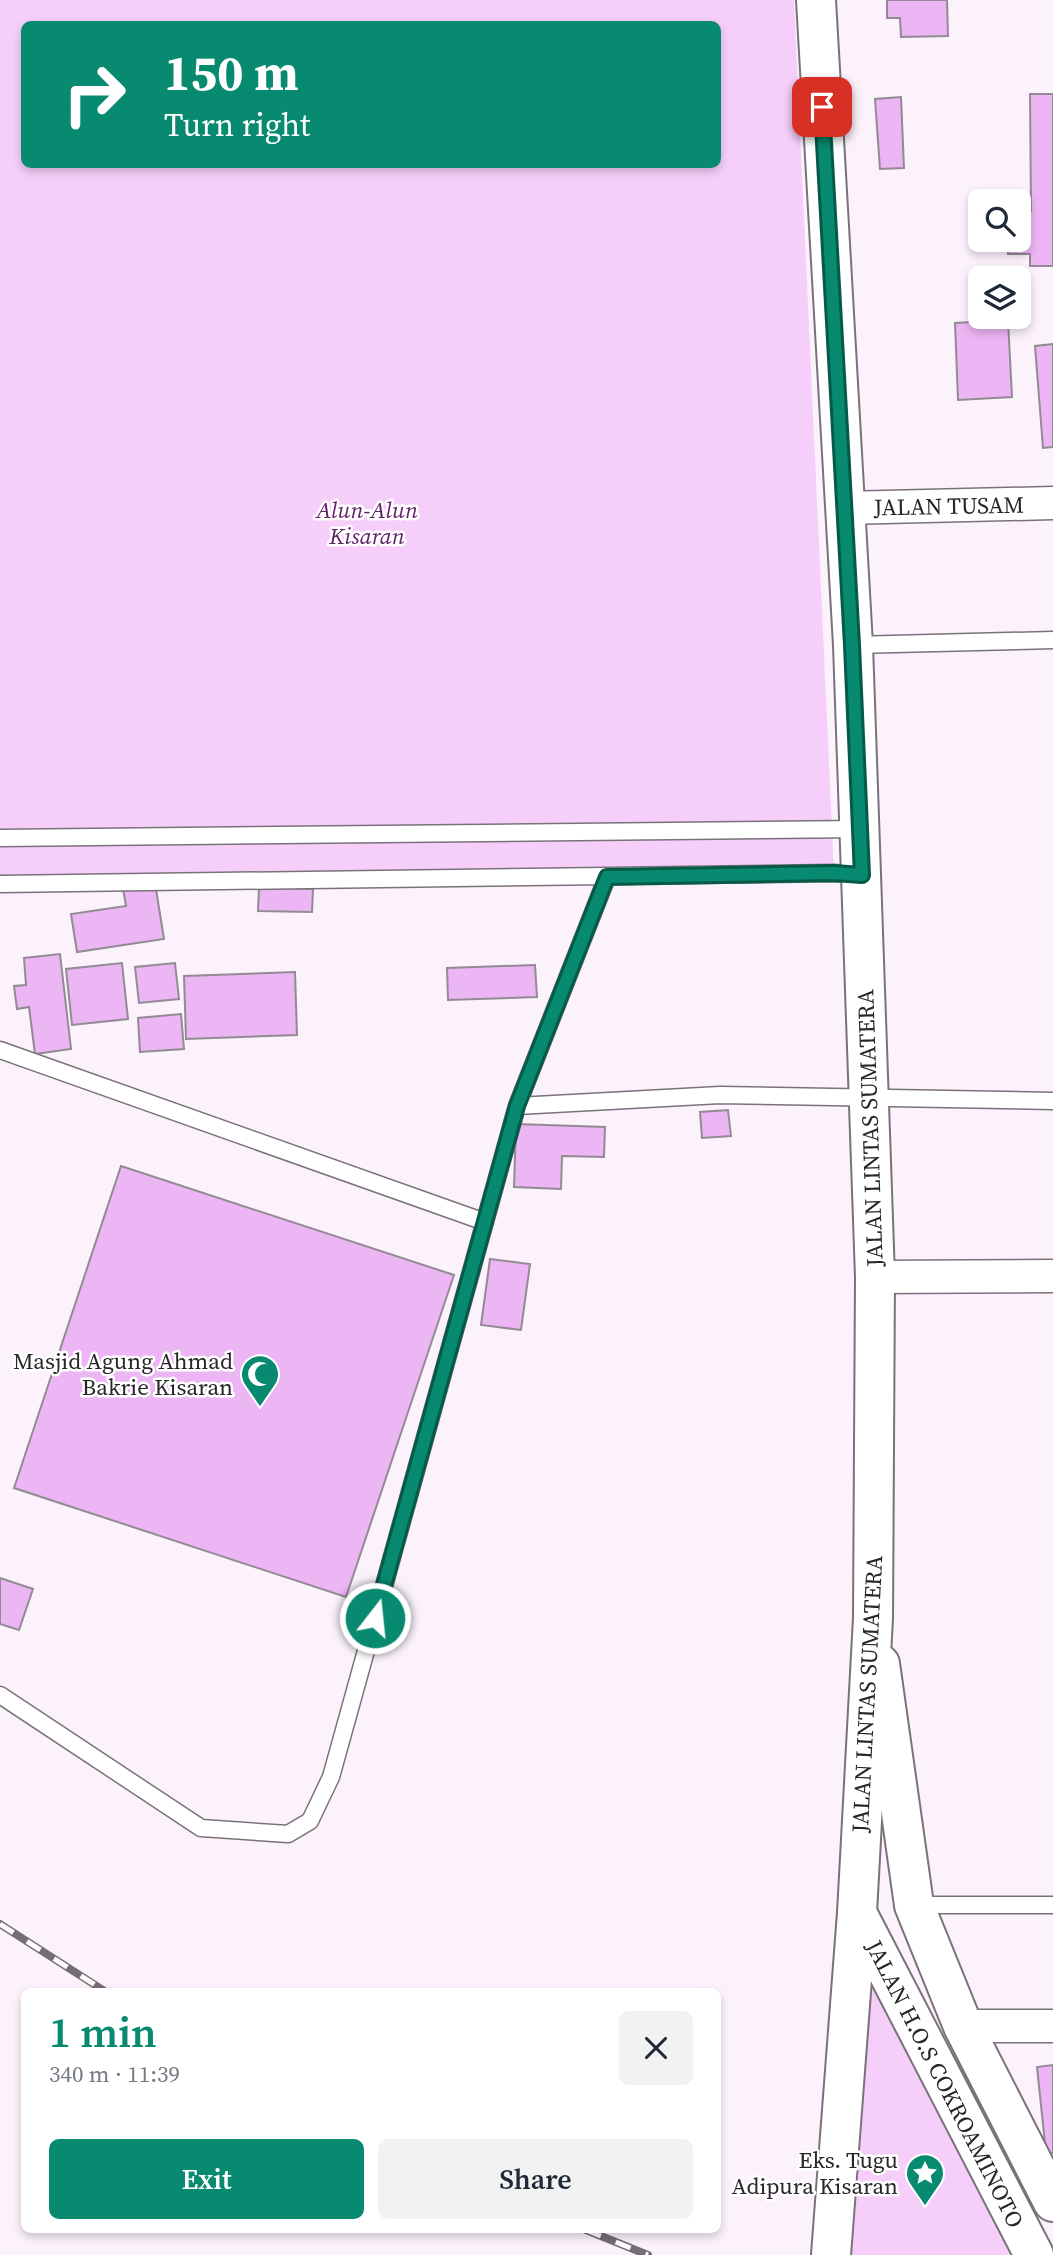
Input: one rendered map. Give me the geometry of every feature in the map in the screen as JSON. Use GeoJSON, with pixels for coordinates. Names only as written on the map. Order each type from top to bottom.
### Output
{"type":"FeatureCollection","features":[{"type":"Feature","properties":{"kind":"main road","name":"JALAN LINTAS SUMATERA"},"geometry":{"type":"LineString","coordinates":[[816,0],[852,645],[875,1277],[873,1618],[857,1913],[831,2255]]}},
{"type":"Feature","properties":{"kind":"main road","name":"JALAN H.O.S COKROAMINOTO"},"geometry":{"type":"LineString","coordinates":[[873,1618],[914,1905],[963,2026],[1053,2202]]}},
{"type":"Feature","properties":{"kind":"main road","name":"JALAN H.O.S COKROAMINOTO"},"geometry":{"type":"LineString","coordinates":[[857,1913],[1034,2255]]}},
{"type":"Feature","properties":{"kind":"street","name":"JALAN TUSAM"},"geometry":{"type":"LineString","coordinates":[[844,508],[1053,503]]}},
{"type":"Feature","properties":{"kind":"street"},"geometry":{"type":"LineString","coordinates":[[875,1277],[1053,1276]]}},
{"type":"Feature","properties":{"kind":"street"},"geometry":{"type":"LineString","coordinates":[[963,2026],[1053,2026]]}},
{"type":"Feature","properties":{"kind":"lane"},"geometry":{"type":"LineString","coordinates":[[852,645],[1053,640]]}},
{"type":"Feature","properties":{"kind":"lane"},"geometry":{"type":"LineString","coordinates":[[0,838],[860,829]]}},
{"type":"Feature","properties":{"kind":"lane"},"geometry":{"type":"LineString","coordinates":[[0,884],[834,873],[862,875]]}},
{"type":"Feature","properties":{"kind":"lane"},"geometry":{"type":"LineString","coordinates":[[0,1695],[201,1828],[288,1834],[310,1821],[331,1777],[517,1106],[607,877]]}},
{"type":"Feature","properties":{"kind":"lane"},"geometry":{"type":"LineString","coordinates":[[0,1050],[485,1222]]}},
{"type":"Feature","properties":{"kind":"lane"},"geometry":{"type":"LineString","coordinates":[[517,1106],[720,1095],[1053,1101]]}},
{"type":"Feature","properties":{"kind":"lane"},"geometry":{"type":"LineString","coordinates":[[914,1905],[1053,1905]]}},
{"type":"Feature","properties":{"kind":"green space","name":"Alun-Alun Kisaran"},"geometry":{"type":"Polygon","coordinates":[[[0,0],[794,0],[834,873],[0,890],[0,0]]]}},
{"type":"Feature","properties":{"kind":"green space"},"geometry":{"type":"Polygon","coordinates":[[[857,1913],[1034,2255],[831,2255],[857,1913]]]}},
{"type":"Feature","properties":{"kind":"building"},"geometry":{"type":"Polygon","coordinates":[[[887,0],[947,0],[948,36],[901,37],[900,18],[887,18],[887,0]]]}},
{"type":"Feature","properties":{"kind":"building"},"geometry":{"type":"Polygon","coordinates":[[[1030,94],[1053,94],[1053,266],[1030,266],[1030,254],[1008,254],[1031,252],[1030,94]]]}},
{"type":"Feature","properties":{"kind":"building"},"geometry":{"type":"Polygon","coordinates":[[[901,97],[904,168],[880,169],[875,99],[901,97]]]}},
{"type":"Feature","properties":{"kind":"building"},"geometry":{"type":"Polygon","coordinates":[[[968,322],[968,329],[1008,329],[1012,397],[958,400],[955,323],[968,322]]]}},
{"type":"Feature","properties":{"kind":"building"},"geometry":{"type":"Polygon","coordinates":[[[1053,344],[1053,447],[1043,448],[1035,346],[1053,344]]]}},
{"type":"Feature","properties":{"kind":"building"},"geometry":{"type":"Polygon","coordinates":[[[155,883],[164,939],[77,952],[71,914],[126,906],[123,888],[155,883]]]}},
{"type":"Feature","properties":{"kind":"building"},"geometry":{"type":"Polygon","coordinates":[[[259,887],[313,889],[312,912],[258,911],[259,887]]]}},
{"type":"Feature","properties":{"kind":"building"},"geometry":{"type":"Polygon","coordinates":[[[60,954],[71,1049],[35,1054],[29,1007],[17,1009],[14,986],[26,985],[24,958],[60,954]]]}},
{"type":"Feature","properties":{"kind":"building"},"geometry":{"type":"Polygon","coordinates":[[[122,963],[128,1019],[72,1025],[66,969],[122,963]]]}},
{"type":"Feature","properties":{"kind":"building"},"geometry":{"type":"Polygon","coordinates":[[[175,963],[179,999],[139,1003],[135,967],[175,963]]]}},
{"type":"Feature","properties":{"kind":"building"},"geometry":{"type":"Polygon","coordinates":[[[535,965],[537,997],[448,1000],[447,968],[535,965]]]}},
{"type":"Feature","properties":{"kind":"building"},"geometry":{"type":"Polygon","coordinates":[[[295,972],[297,1035],[186,1039],[184,976],[295,972]]]}},
{"type":"Feature","properties":{"kind":"building"},"geometry":{"type":"Polygon","coordinates":[[[181,1014],[184,1049],[140,1052],[138,1018],[181,1014]]]}},
{"type":"Feature","properties":{"kind":"building"},"geometry":{"type":"Polygon","coordinates":[[[728,1110],[731,1136],[702,1138],[700,1112],[728,1110]]]}},
{"type":"Feature","properties":{"kind":"building"},"geometry":{"type":"Polygon","coordinates":[[[516,1124],[605,1127],[604,1157],[562,1156],[561,1189],[514,1187],[516,1124]]]}},
{"type":"Feature","properties":{"kind":"building"},"geometry":{"type":"Polygon","coordinates":[[[121,1166],[454,1275],[346,1597],[14,1488],[121,1166]]]}},
{"type":"Feature","properties":{"kind":"building"},"geometry":{"type":"Polygon","coordinates":[[[490,1259],[530,1264],[521,1330],[481,1325],[490,1259]]]}},
{"type":"Feature","properties":{"kind":"building"},"geometry":{"type":"Polygon","coordinates":[[[0,1578],[33,1589],[19,1630],[0,1624],[0,1578]]]}},
{"type":"Feature","properties":{"kind":"building"},"geometry":{"type":"Polygon","coordinates":[[[1053,2065],[1053,2153],[1046,2153],[1037,2067],[1053,2065]]]}},
{"type":"Feature","properties":{"kind":"railway"},"geometry":{"type":"LineString","coordinates":[[0,1924],[100,1988]]}},
{"type":"Feature","properties":{"kind":"railway"},"geometry":{"type":"LineString","coordinates":[[593,2233],[648,2255]]}},
{"type":"Feature","properties":{"kind":"place","name":"Masjid Agung Ahmad Bakrie Kisaran"},"geometry":{"type":"Point","coordinates":[260,1408]}},
{"type":"Feature","properties":{"kind":"place","name":"Eks. Tugu Adipura Kisaran"},"geometry":{"type":"Point","coordinates":[925,2207]}},
{"type":"Feature","properties":{"kind":"route"},"geometry":{"type":"LineString","coordinates":[[375,1618],[517,1106],[607,877],[834,873],[862,875],[822,107]]}}]}
